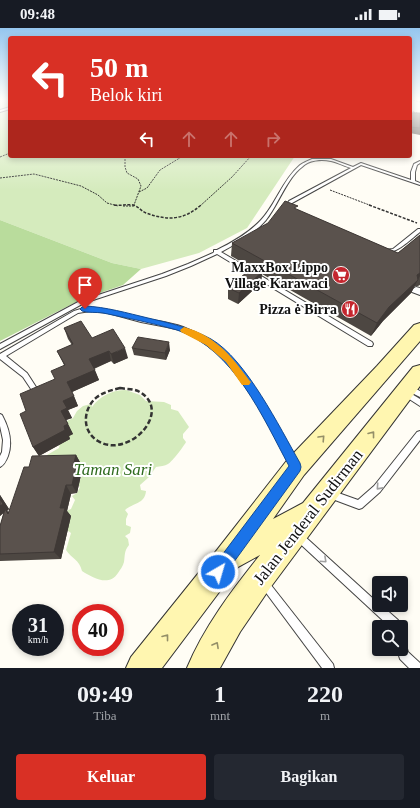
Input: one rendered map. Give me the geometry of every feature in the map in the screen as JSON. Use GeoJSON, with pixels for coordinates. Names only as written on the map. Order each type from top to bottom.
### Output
{"type":"FeatureCollection","features":[{"type":"Feature","properties":{"kind":"street"},"geometry":{"type":"LineString","coordinates":[[142,668],[227,560],[296,467],[418,333]]}},
{"type":"Feature","properties":{"kind":"street","name":"Jalan Jenderal Sudirman"},"geometry":{"type":"LineString","coordinates":[[203,668],[229,621],[260,578],[319,503],[415,390]]}},
{"type":"Feature","properties":{"kind":"street"},"geometry":{"type":"LineString","coordinates":[[227,560],[319,503]]}},
{"type":"Feature","properties":{"kind":"lane"},"geometry":{"type":"LineString","coordinates":[[0,347],[81,303],[185,267],[216,252],[250,232],[266,217],[301,164],[316,158],[332,160],[354,168]]}},
{"type":"Feature","properties":{"kind":"lane"},"geometry":{"type":"LineString","coordinates":[[413,181],[413,172],[416,164],[420,162]]}},
{"type":"Feature","properties":{"kind":"lane"},"geometry":{"type":"LineString","coordinates":[[278,199],[290,202],[361,164],[420,184]]}},
{"type":"Feature","properties":{"kind":"lane"},"geometry":{"type":"LineString","coordinates":[[290,202],[288,206],[290,211],[296,214]]}},
{"type":"Feature","properties":{"kind":"lane"},"geometry":{"type":"LineString","coordinates":[[381,251],[394,250],[420,230]]}},
{"type":"Feature","properties":{"kind":"lane"},"geometry":{"type":"LineString","coordinates":[[216,252],[370,344]]}},
{"type":"Feature","properties":{"kind":"lane"},"geometry":{"type":"LineString","coordinates":[[33,387],[25,375],[1,356],[76,312],[85,309],[95,309],[181,328],[209,342],[229,360],[261,403],[296,467]]}},
{"type":"Feature","properties":{"kind":"lane"},"geometry":{"type":"LineString","coordinates":[[0,417],[7,435],[8,446],[4,458],[0,463]]}},
{"type":"Feature","properties":{"kind":"lane"},"geometry":{"type":"LineString","coordinates":[[319,503],[359,505],[377,489],[420,434]]}},
{"type":"Feature","properties":{"kind":"lane"},"geometry":{"type":"LineString","coordinates":[[295,534],[390,620]]}},
{"type":"Feature","properties":{"kind":"lane"},"geometry":{"type":"LineString","coordinates":[[260,578],[329,668]]}},
{"type":"Feature","properties":{"kind":"lane"},"geometry":{"type":"LineString","coordinates":[[405,656],[417,668]]}},
{"type":"Feature","properties":{"kind":"path"},"geometry":{"type":"LineString","coordinates":[[124,158],[123,163],[126,172],[132,177],[138,179],[141,186],[134,205]]}},
{"type":"Feature","properties":{"kind":"path"},"geometry":{"type":"LineString","coordinates":[[139,192],[147,188],[160,170],[180,158]]}},
{"type":"Feature","properties":{"kind":"path"},"geometry":{"type":"LineString","coordinates":[[0,178],[34,174],[81,186],[98,195],[107,202],[119,206],[134,205],[145,213],[164,217],[181,218],[192,213],[198,208],[250,158]]}},
{"type":"Feature","properties":{"kind":"path"},"geometry":{"type":"LineString","coordinates":[[319,186],[420,224]]}},
{"type":"Feature","properties":{"kind":"path"},"geometry":{"type":"LineString","coordinates":[[120,388],[135,389],[143,393],[152,405],[152,415],[147,429],[134,439],[123,444],[107,445],[92,438],[87,431],[85,416],[91,404],[99,396],[120,388]]}},
{"type":"Feature","properties":{"kind":"green space"},"geometry":{"type":"Polygon","coordinates":[[[0,130],[8,130],[8,158],[294,158],[247,228],[199,253],[141,269],[112,263],[0,220],[0,130]]]}},
{"type":"Feature","properties":{"kind":"green space"},"geometry":{"type":"Polygon","coordinates":[[[0,220],[112,263],[141,269],[123,285],[80,300],[0,341],[0,220]]]}},
{"type":"Feature","properties":{"kind":"green space","name":"Taman Sari"},"geometry":{"type":"Polygon","coordinates":[[[126,390],[140,395],[146,401],[164,402],[171,405],[171,409],[178,411],[189,427],[183,434],[183,438],[186,442],[175,457],[167,465],[156,467],[149,477],[140,485],[141,490],[146,491],[141,501],[125,510],[128,514],[126,525],[131,527],[130,533],[125,536],[128,539],[129,545],[125,551],[124,563],[120,571],[110,580],[101,580],[82,571],[77,561],[66,550],[71,533],[67,530],[66,511],[71,509],[75,500],[72,496],[77,493],[80,487],[77,484],[83,472],[48,460],[47,455],[59,448],[63,423],[73,418],[77,411],[83,406],[91,404],[92,407],[107,394],[126,390]]]}},
{"type":"Feature","properties":{"kind":"building","name":"MaxxBox Lippo Village Karawaci"},"geometry":{"type":"Polygon","coordinates":[[[285,201],[298,206],[294,208],[398,253],[420,235],[420,273],[417,275],[418,280],[389,307],[377,323],[232,243],[268,223],[285,201]]]}},
{"type":"Feature","properties":{"kind":"building"},"geometry":{"type":"Polygon","coordinates":[[[253,267],[262,272],[239,293],[228,288],[253,267]]]}},
{"type":"Feature","properties":{"kind":"building"},"geometry":{"type":"Polygon","coordinates":[[[81,321],[92,338],[113,329],[125,348],[111,354],[109,351],[89,359],[95,370],[67,382],[74,396],[63,401],[67,408],[61,411],[68,424],[64,426],[65,430],[33,447],[20,414],[26,411],[20,394],[55,379],[51,371],[65,365],[57,351],[73,344],[64,328],[81,321]]]}},
{"type":"Feature","properties":{"kind":"building"},"geometry":{"type":"Polygon","coordinates":[[[138,337],[169,342],[165,353],[132,348],[138,337]]]}},
{"type":"Feature","properties":{"kind":"building"},"geometry":{"type":"Polygon","coordinates":[[[76,455],[73,466],[76,466],[72,485],[66,485],[60,508],[65,508],[54,552],[0,554],[0,526],[5,509],[8,514],[24,467],[29,467],[32,456],[76,455]]]}},
{"type":"Feature","properties":{"kind":"building"},"geometry":{"type":"Polygon","coordinates":[[[0,499],[3,504],[0,506],[0,499]]]}},
{"type":"Feature","properties":{"kind":"slow traffic"},"geometry":{"type":"LineString","coordinates":[[184,330],[209,342],[229,360],[246,382]]}},
{"type":"Feature","properties":{"kind":"place","name":"MaxxBox Lippo Village Karawaci"},"geometry":{"type":"Point","coordinates":[341,275]}},
{"type":"Feature","properties":{"kind":"place","name":"Pizza ė Birra"},"geometry":{"type":"Point","coordinates":[350,309]}},
{"type":"Feature","properties":{"kind":"route"},"geometry":{"type":"LineString","coordinates":[[85,309],[95,309],[121,314],[140,320],[181,328],[209,342],[229,360],[261,403],[296,467],[218,572]]}}]}
